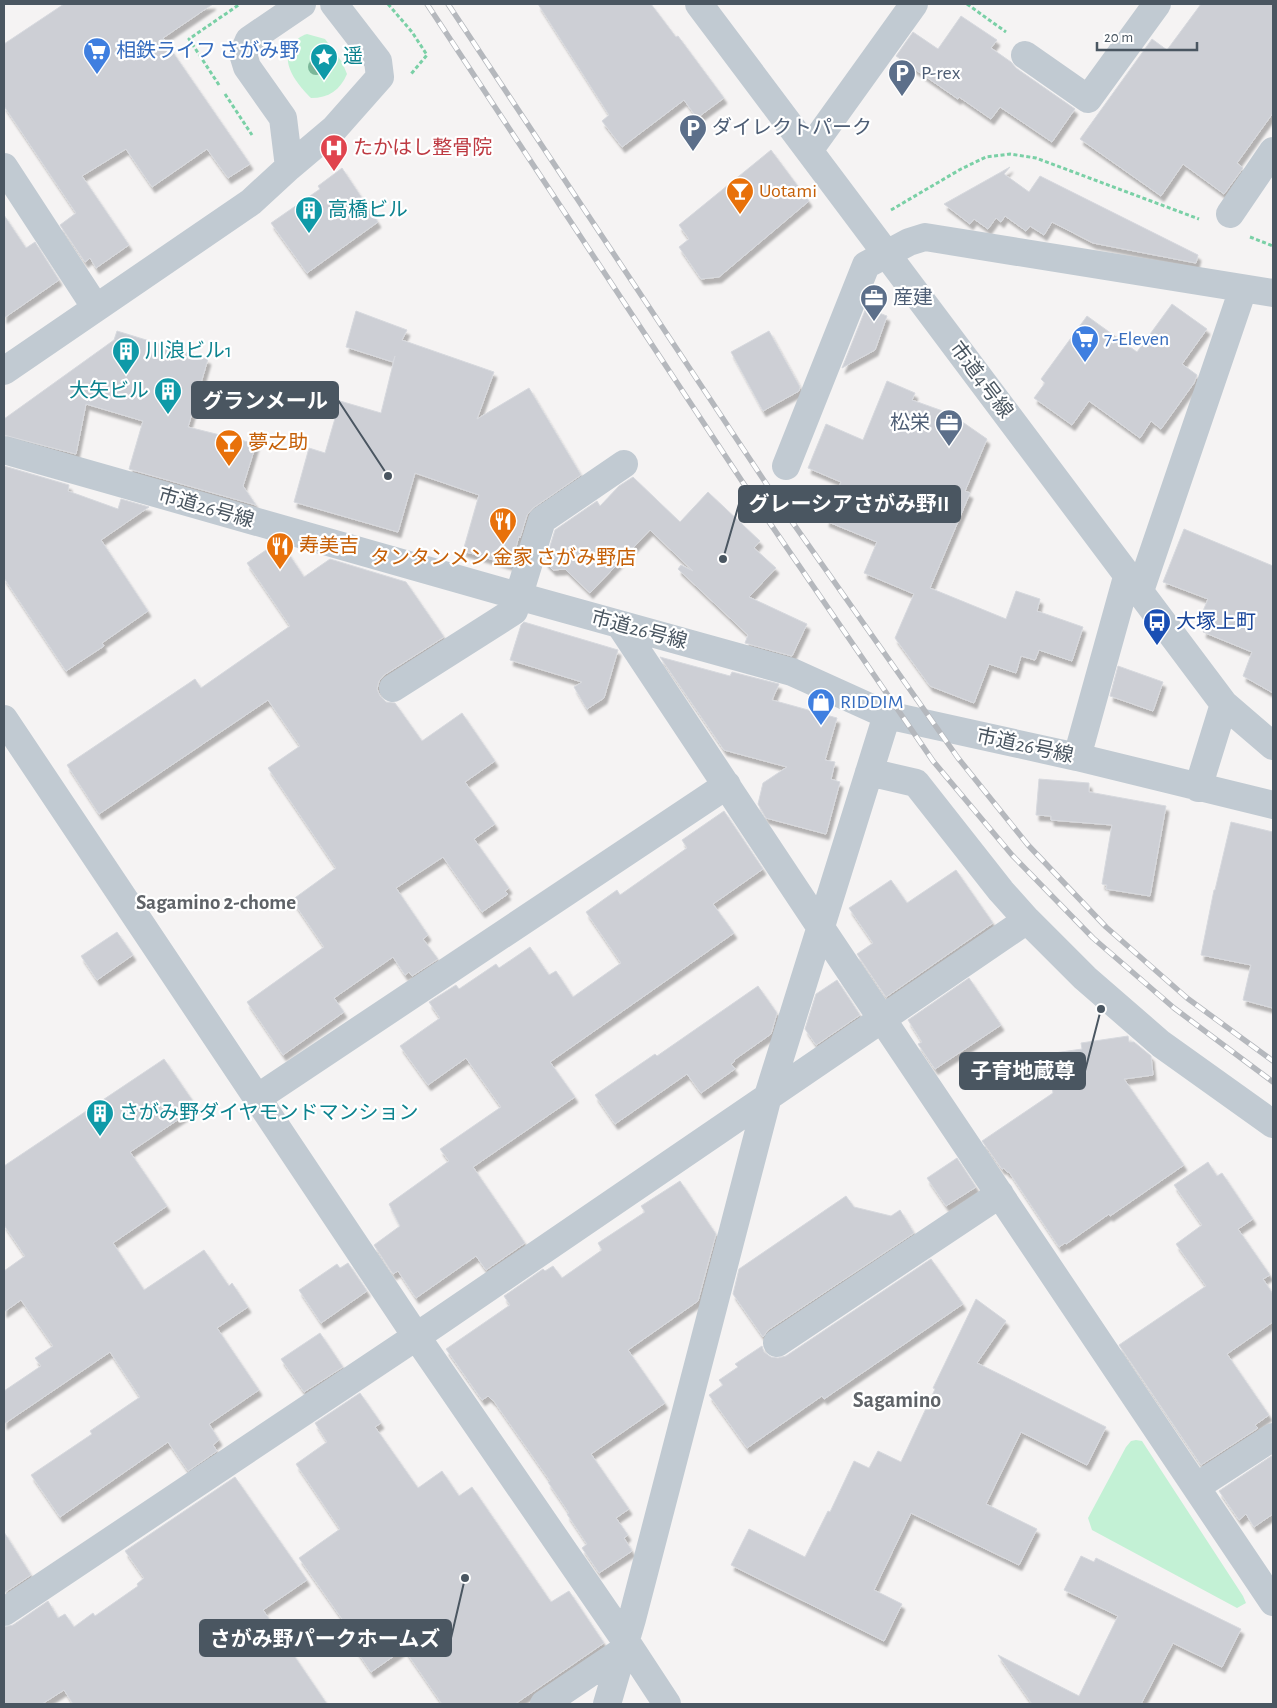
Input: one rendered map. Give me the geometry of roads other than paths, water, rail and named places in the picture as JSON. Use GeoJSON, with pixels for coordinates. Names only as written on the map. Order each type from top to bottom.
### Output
{"type":"FeatureCollection","features":[{"type":"Feature","properties":{"kind":"street"},"geometry":{"type":"LineString","coordinates":[[289,167],[283,118],[247,67],[243,54],[249,40],[302,4]]}},
{"type":"Feature","properties":{"kind":"street"},"geometry":{"type":"LineString","coordinates":[[4,371],[251,202],[334,129],[380,77],[378,61],[334,4]]}},
{"type":"Feature","properties":{"kind":"street","name":"市道4号線"},"geometry":{"type":"LineString","coordinates":[[699,4],[810,149],[1224,704],[1273,746]]}},
{"type":"Feature","properties":{"kind":"street"},"geometry":{"type":"LineString","coordinates":[[810,149],[914,4]]}},
{"type":"Feature","properties":{"kind":"street"},"geometry":{"type":"LineString","coordinates":[[1025,54],[1088,99],[1157,4]]}},
{"type":"Feature","properties":{"kind":"street"},"geometry":{"type":"LineString","coordinates":[[1230,214],[1273,151]]}},
{"type":"Feature","properties":{"kind":"street"},"geometry":{"type":"LineString","coordinates":[[4,167],[96,308]]}},
{"type":"Feature","properties":{"kind":"street"},"geometry":{"type":"LineString","coordinates":[[786,466],[866,265],[909,242],[925,237],[1273,294]]}},
{"type":"Feature","properties":{"kind":"street"},"geometry":{"type":"LineString","coordinates":[[1077,757],[1133,584],[1243,289]]}},
{"type":"Feature","properties":{"kind":"street","name":"市道26号線"},"geometry":{"type":"LineString","coordinates":[[4,450],[792,672],[887,715],[1077,757],[1273,805]]}},
{"type":"Feature","properties":{"kind":"street"},"geometry":{"type":"LineString","coordinates":[[393,688],[514,611],[542,520],[624,464]]}},
{"type":"Feature","properties":{"kind":"street"},"geometry":{"type":"LineString","coordinates":[[620,625],[1273,1602]]}},
{"type":"Feature","properties":{"kind":"street"},"geometry":{"type":"LineString","coordinates":[[1198,788],[1224,704]]}},
{"type":"Feature","properties":{"kind":"street"},"geometry":{"type":"LineString","coordinates":[[607,1704],[768,1096],[887,715]]}},
{"type":"Feature","properties":{"kind":"street"},"geometry":{"type":"LineString","coordinates":[[4,720],[623,1646],[667,1704]]}},
{"type":"Feature","properties":{"kind":"street"},"geometry":{"type":"LineString","coordinates":[[869,772],[916,783],[1001,891],[1085,978],[1161,1044],[1273,1124]]}},
{"type":"Feature","properties":{"kind":"street"},"geometry":{"type":"LineString","coordinates":[[257,1098],[727,785]]}},
{"type":"Feature","properties":{"kind":"street"},"geometry":{"type":"LineString","coordinates":[[4,1612],[416,1336],[1027,920]]}},
{"type":"Feature","properties":{"kind":"street"},"geometry":{"type":"LineString","coordinates":[[777,1343],[1000,1194]]}},
{"type":"Feature","properties":{"kind":"street"},"geometry":{"type":"LineString","coordinates":[[1196,1487],[1273,1437]]}},
{"type":"Feature","properties":{"kind":"street"},"geometry":{"type":"LineString","coordinates":[[544,1704],[623,1646]]}},
{"type":"Feature","properties":{"kind":"railway"},"geometry":{"type":"LineString","coordinates":[[427,4],[763,513],[933,761],[1012,855],[1093,938],[1174,1008],[1273,1082]]}},
{"type":"Feature","properties":{"kind":"railway"},"geometry":{"type":"LineString","coordinates":[[448,4],[781,506],[958,758],[1028,845],[1106,927],[1187,998],[1273,1061]]}},
{"type":"Feature","properties":{"kind":"place","name":"相鉄ライフ さがみ野"},"geometry":{"type":"Point","coordinates":[97,75]}},
{"type":"Feature","properties":{"kind":"place","name":"遥"},"geometry":{"type":"Point","coordinates":[324,81]}},
{"type":"Feature","properties":{"kind":"place","name":"P-rex"},"geometry":{"type":"Point","coordinates":[902,97]}},
{"type":"Feature","properties":{"kind":"place","name":"ダイレクトパーク"},"geometry":{"type":"Point","coordinates":[693,152]}},
{"type":"Feature","properties":{"kind":"place","name":"たかはし整骨院"},"geometry":{"type":"Point","coordinates":[334,172]}},
{"type":"Feature","properties":{"kind":"place","name":"Uotami"},"geometry":{"type":"Point","coordinates":[740,215]}},
{"type":"Feature","properties":{"kind":"place","name":"高橋ビル"},"geometry":{"type":"Point","coordinates":[309,234]}},
{"type":"Feature","properties":{"kind":"place","name":"産建"},"geometry":{"type":"Point","coordinates":[874,322]}},
{"type":"Feature","properties":{"kind":"place","name":"7-Eleven"},"geometry":{"type":"Point","coordinates":[1085,363]}},
{"type":"Feature","properties":{"kind":"place","name":"川浪ビル1"},"geometry":{"type":"Point","coordinates":[126,375]}},
{"type":"Feature","properties":{"kind":"place","name":"大矢ビル"},"geometry":{"type":"Point","coordinates":[168,415]}},
{"type":"Feature","properties":{"kind":"place","name":"松栄"},"geometry":{"type":"Point","coordinates":[949,447]}},
{"type":"Feature","properties":{"kind":"place","name":"夢之助"},"geometry":{"type":"Point","coordinates":[229,467]}},
{"type":"Feature","properties":{"kind":"place","name":"グランメール"},"geometry":{"type":"Point","coordinates":[388,476]}},
{"type":"Feature","properties":{"kind":"place","name":"タンタンメン 金家 さがみ野店"},"geometry":{"type":"Point","coordinates":[503,545]}},
{"type":"Feature","properties":{"kind":"place","name":"グレーシアさがみ野II"},"geometry":{"type":"Point","coordinates":[723,559]}},
{"type":"Feature","properties":{"kind":"place","name":"寿美吉"},"geometry":{"type":"Point","coordinates":[280,570]}},
{"type":"Feature","properties":{"kind":"place","name":"大塚上町"},"geometry":{"type":"Point","coordinates":[1157,646]}},
{"type":"Feature","properties":{"kind":"place","name":"RIDDIM"},"geometry":{"type":"Point","coordinates":[821,726]}},
{"type":"Feature","properties":{"kind":"place","name":"子育地蔵尊"},"geometry":{"type":"Point","coordinates":[1101,1009]}},
{"type":"Feature","properties":{"kind":"place","name":"さがみ野ダイヤモンドマンション"},"geometry":{"type":"Point","coordinates":[100,1137]}},
{"type":"Feature","properties":{"kind":"place","name":"さがみ野パークホームズ"},"geometry":{"type":"Point","coordinates":[465,1578]}},
{"type":"Feature","properties":{"kind":"district","name":"Sagamino 2-chome"},"geometry":{"type":"Point","coordinates":[216,902]}},
{"type":"Feature","properties":{"kind":"district","name":"Sagamino"},"geometry":{"type":"Point","coordinates":[897,1400]}}]}
